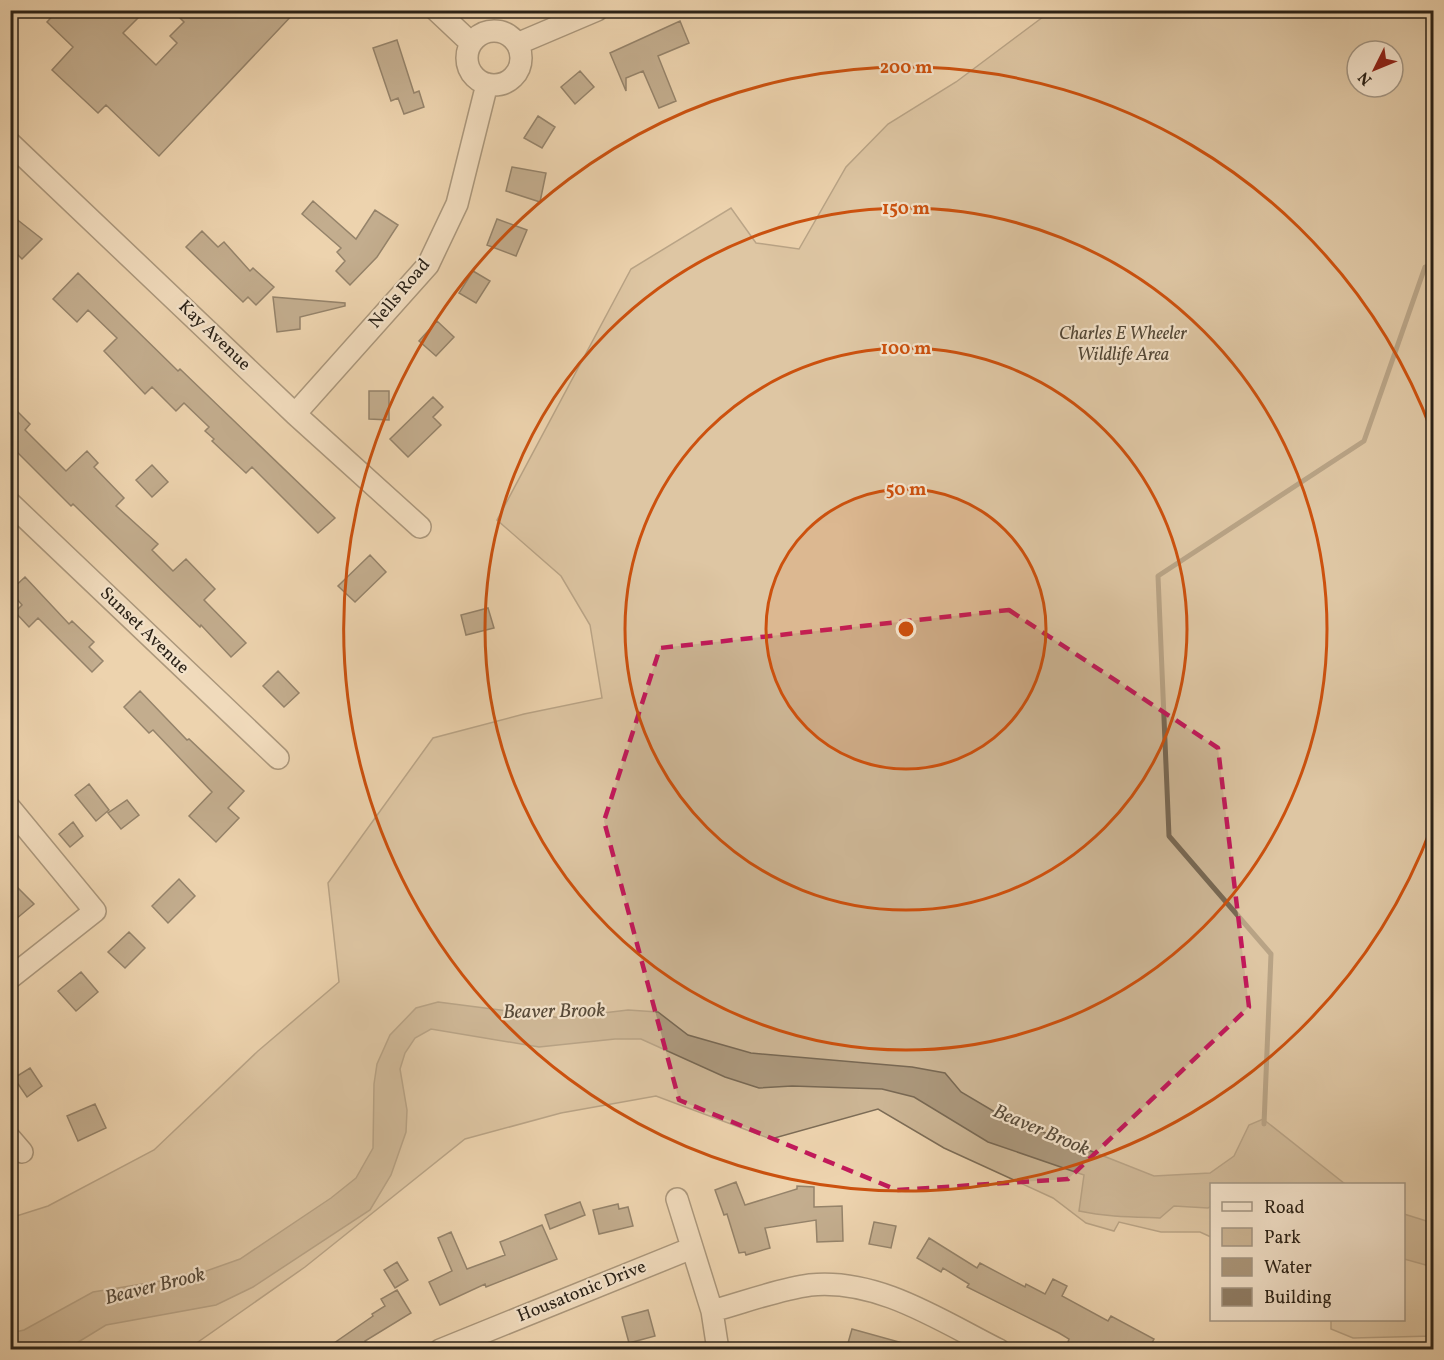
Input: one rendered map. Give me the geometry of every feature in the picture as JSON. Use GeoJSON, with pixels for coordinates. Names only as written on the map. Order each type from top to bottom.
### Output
{"type":"FeatureCollection","features":[{"type":"Feature","properties":{"kind":"street"},"geometry":{"type":"LineString","coordinates":[[436,10],[471,43]]}},
{"type":"Feature","properties":{"kind":"street"},"geometry":{"type":"LineString","coordinates":[[517,44],[597,10]]}},
{"type":"Feature","properties":{"kind":"street"},"geometry":{"type":"LineString","coordinates":[[494,31],[503,33],[517,44],[520,62],[512,78],[496,85],[487,84],[479,81],[469,68],[468,51],[477,36],[494,31]]}},
{"type":"Feature","properties":{"kind":"street","name":"Nells Road"},"geometry":{"type":"LineString","coordinates":[[295,414],[428,265],[457,204],[487,84]]}},
{"type":"Feature","properties":{"kind":"street","name":"Kay Avenue"},"geometry":{"type":"LineString","coordinates":[[12,147],[295,414],[420,527]]}},
{"type":"Feature","properties":{"kind":"street","name":"Sunset Avenue"},"geometry":{"type":"LineString","coordinates":[[10,503],[278,758]]}},
{"type":"Feature","properties":{"kind":"street"},"geometry":{"type":"LineString","coordinates":[[10,808],[95,911],[10,978]]}},
{"type":"Feature","properties":{"kind":"street"},"geometry":{"type":"LineString","coordinates":[[677,1199],[712,1311],[718,1350]]}},
{"type":"Feature","properties":{"kind":"street","name":"Housatonic Drive"},"geometry":{"type":"LineString","coordinates":[[441,1349],[692,1248]]}},
{"type":"Feature","properties":{"kind":"street"},"geometry":{"type":"LineString","coordinates":[[712,1311],[810,1285],[851,1286],[872,1290],[906,1304],[999,1350]]}},
{"type":"Feature","properties":{"kind":"highlighted area"},"geometry":{"type":"Polygon","coordinates":[[[1009,610],[1218,748],[1249,1007],[1068,1179],[897,1190],[679,1100],[604,821],[660,648],[1009,610]]]}},
{"type":"Feature","properties":{"kind":"green space","name":"Charles E Wheeler Wildlife Area"},"geometry":{"type":"Polygon","coordinates":[[[1051,11],[1433,11],[1433,1336],[1353,1338],[1331,1329],[1331,1321],[1405,1321],[1405,1183],[1210,1183],[1210,1237],[1200,1232],[1161,1232],[1119,1222],[1114,1231],[1086,1223],[1053,1198],[944,1148],[878,1109],[771,1139],[656,1096],[561,1113],[465,1139],[305,1267],[188,1349],[11,1349],[10,1218],[48,1206],[154,1150],[258,1051],[339,982],[328,883],[433,738],[524,714],[602,698],[590,625],[561,576],[497,520],[631,269],[731,208],[756,243],[799,249],[846,167],[888,124],[956,82],[1051,11]]]}},
{"type":"Feature","properties":{"kind":"water","name":"Beaver Brook"},"geometry":{"type":"Polygon","coordinates":[[[438,1002],[561,1018],[628,1010],[658,1012],[688,1035],[751,1053],[912,1067],[945,1073],[961,1092],[1000,1115],[1154,1176],[1210,1173],[1234,1156],[1249,1125],[1263,1119],[1344,1183],[1210,1183],[1210,1207],[1208,1208],[1174,1206],[1160,1218],[1089,1213],[1079,1211],[1084,1175],[988,1142],[914,1097],[882,1089],[792,1086],[759,1088],[725,1077],[641,1039],[615,1039],[539,1047],[431,1029],[415,1038],[405,1053],[400,1069],[407,1110],[406,1132],[391,1175],[370,1210],[253,1287],[216,1305],[106,1325],[67,1349],[11,1349],[11,1333],[24,1330],[93,1292],[192,1276],[240,1259],[331,1198],[356,1178],[373,1148],[374,1084],[377,1064],[390,1035],[416,1008],[438,1002]]]}},
{"type":"Feature","properties":{"kind":"water"},"geometry":{"type":"Polygon","coordinates":[[[1405,1214],[1433,1223],[1433,1267],[1405,1259],[1405,1214]]]}},
{"type":"Feature","properties":{"kind":"building"},"geometry":{"type":"Polygon","coordinates":[[[58,10],[146,10],[123,33],[156,65],[177,43],[170,36],[184,22],[172,10],[297,10],[159,156],[106,105],[98,113],[52,70],[73,47],[47,22],[58,10]]]}},
{"type":"Feature","properties":{"kind":"building"},"geometry":{"type":"Polygon","coordinates":[[[680,21],[689,43],[658,56],[676,101],[659,108],[643,71],[626,78],[626,91],[610,53],[680,21]]]}},
{"type":"Feature","properties":{"kind":"building"},"geometry":{"type":"Polygon","coordinates":[[[397,40],[414,93],[419,91],[424,107],[404,114],[398,98],[391,101],[373,48],[397,40]]]}},
{"type":"Feature","properties":{"kind":"building"},"geometry":{"type":"Polygon","coordinates":[[[580,71],[594,87],[575,104],[561,87],[580,71]]]}},
{"type":"Feature","properties":{"kind":"building"},"geometry":{"type":"Polygon","coordinates":[[[538,116],[555,127],[542,148],[524,138],[538,116]]]}},
{"type":"Feature","properties":{"kind":"building"},"geometry":{"type":"Polygon","coordinates":[[[512,167],[546,173],[540,202],[506,191],[512,167]]]}},
{"type":"Feature","properties":{"kind":"building"},"geometry":{"type":"Polygon","coordinates":[[[313,201],[356,239],[375,210],[398,225],[377,257],[350,285],[336,271],[345,261],[337,252],[341,248],[302,214],[313,201]]]}},
{"type":"Feature","properties":{"kind":"building"},"geometry":{"type":"Polygon","coordinates":[[[10,214],[42,239],[22,259],[10,247],[10,214]]]}},
{"type":"Feature","properties":{"kind":"building"},"geometry":{"type":"Polygon","coordinates":[[[497,219],[527,230],[516,256],[487,245],[497,219]]]}},
{"type":"Feature","properties":{"kind":"building"},"geometry":{"type":"Polygon","coordinates":[[[202,231],[218,247],[224,242],[250,271],[253,268],[274,287],[256,305],[248,297],[243,302],[186,247],[202,231]]]}},
{"type":"Feature","properties":{"kind":"building"},"geometry":{"type":"Polygon","coordinates":[[[473,271],[490,281],[476,303],[459,293],[473,271]]]}},
{"type":"Feature","properties":{"kind":"building"},"geometry":{"type":"Polygon","coordinates":[[[78,273],[178,371],[180,369],[335,518],[318,533],[252,467],[246,473],[212,441],[214,439],[205,431],[209,427],[184,403],[176,411],[152,387],[145,394],[104,351],[117,338],[88,310],[77,322],[53,299],[78,273]]]}},
{"type":"Feature","properties":{"kind":"building"},"geometry":{"type":"Polygon","coordinates":[[[273,297],[345,303],[345,306],[300,317],[300,329],[277,332],[273,297]]]}},
{"type":"Feature","properties":{"kind":"building"},"geometry":{"type":"Polygon","coordinates":[[[437,321],[454,337],[436,356],[419,341],[437,321]]]}},
{"type":"Feature","properties":{"kind":"building"},"geometry":{"type":"Polygon","coordinates":[[[369,391],[389,391],[389,420],[369,419],[369,391]]]}},
{"type":"Feature","properties":{"kind":"building"},"geometry":{"type":"Polygon","coordinates":[[[433,397],[443,407],[433,417],[441,425],[408,457],[390,439],[433,397]]]}},
{"type":"Feature","properties":{"kind":"building"},"geometry":{"type":"Polygon","coordinates":[[[10,404],[30,424],[25,430],[66,471],[87,451],[98,463],[94,467],[124,498],[116,506],[158,544],[152,550],[173,571],[186,559],[215,589],[204,600],[246,643],[231,657],[201,625],[200,627],[73,504],[71,506],[10,445],[10,404]]]}},
{"type":"Feature","properties":{"kind":"building"},"geometry":{"type":"Polygon","coordinates":[[[152,465],[168,482],[152,497],[136,480],[152,465]]]}},
{"type":"Feature","properties":{"kind":"building"},"geometry":{"type":"Polygon","coordinates":[[[370,555],[386,572],[355,602],[338,586],[370,555]]]}},
{"type":"Feature","properties":{"kind":"building"},"geometry":{"type":"Polygon","coordinates":[[[25,577],[69,624],[72,621],[94,642],[89,647],[103,661],[92,672],[38,618],[29,627],[15,612],[22,605],[10,591],[25,577]]]}},
{"type":"Feature","properties":{"kind":"building"},"geometry":{"type":"Polygon","coordinates":[[[488,608],[494,628],[466,635],[461,615],[488,608]]]}},
{"type":"Feature","properties":{"kind":"building"},"geometry":{"type":"Polygon","coordinates":[[[278,671],[299,693],[284,707],[263,686],[278,671]]]}},
{"type":"Feature","properties":{"kind":"building"},"geometry":{"type":"Polygon","coordinates":[[[140,691],[187,740],[189,739],[244,791],[228,808],[239,818],[216,842],[189,816],[212,792],[153,730],[149,733],[124,707],[140,691]]]}},
{"type":"Feature","properties":{"kind":"building"},"geometry":{"type":"Polygon","coordinates":[[[89,784],[109,810],[96,821],[75,795],[89,784]]]}},
{"type":"Feature","properties":{"kind":"building"},"geometry":{"type":"Polygon","coordinates":[[[127,800],[139,815],[121,829],[108,813],[127,800]]]}},
{"type":"Feature","properties":{"kind":"building"},"geometry":{"type":"Polygon","coordinates":[[[73,822],[83,836],[70,847],[59,834],[73,822]]]}},
{"type":"Feature","properties":{"kind":"building"},"geometry":{"type":"Polygon","coordinates":[[[179,879],[195,896],[168,923],[152,906],[179,879]]]}},
{"type":"Feature","properties":{"kind":"building"},"geometry":{"type":"Polygon","coordinates":[[[10,880],[34,904],[10,924],[10,880]]]}},
{"type":"Feature","properties":{"kind":"building"},"geometry":{"type":"Polygon","coordinates":[[[129,932],[145,948],[125,968],[108,952],[129,932]]]}},
{"type":"Feature","properties":{"kind":"building"},"geometry":{"type":"Polygon","coordinates":[[[81,972],[98,992],[76,1011],[58,991],[81,972]]]}},
{"type":"Feature","properties":{"kind":"building"},"geometry":{"type":"Polygon","coordinates":[[[30,1068],[42,1086],[27,1097],[14,1078],[30,1068]]]}},
{"type":"Feature","properties":{"kind":"building"},"geometry":{"type":"Polygon","coordinates":[[[95,1104],[106,1128],[78,1141],[67,1116],[95,1104]]]}},
{"type":"Feature","properties":{"kind":"building"},"geometry":{"type":"Polygon","coordinates":[[[736,1182],[745,1205],[797,1189],[797,1186],[814,1187],[814,1207],[842,1206],[843,1241],[817,1242],[816,1220],[765,1228],[770,1248],[746,1255],[745,1252],[739,1253],[727,1214],[724,1215],[715,1190],[736,1182]]]}},
{"type":"Feature","properties":{"kind":"building"},"geometry":{"type":"Polygon","coordinates":[[[580,1202],[585,1215],[550,1229],[545,1215],[580,1202]]]}},
{"type":"Feature","properties":{"kind":"building"},"geometry":{"type":"Polygon","coordinates":[[[618,1204],[619,1209],[628,1207],[633,1226],[599,1234],[593,1210],[618,1204]]]}},
{"type":"Feature","properties":{"kind":"building"},"geometry":{"type":"Polygon","coordinates":[[[874,1222],[896,1226],[891,1248],[869,1244],[874,1222]]]}},
{"type":"Feature","properties":{"kind":"building"},"geometry":{"type":"Polygon","coordinates":[[[542,1225],[557,1259],[486,1287],[485,1284],[440,1305],[429,1282],[452,1271],[438,1238],[451,1232],[467,1269],[505,1255],[500,1242],[542,1225]]]}},
{"type":"Feature","properties":{"kind":"building"},"geometry":{"type":"Polygon","coordinates":[[[929,1238],[977,1268],[980,1263],[1025,1287],[1026,1284],[1045,1294],[1053,1279],[1067,1286],[1062,1296],[1108,1321],[1111,1316],[1154,1339],[1148,1350],[1076,1350],[1067,1345],[1069,1339],[1059,1333],[967,1287],[969,1284],[943,1268],[941,1272],[917,1258],[929,1238]]]}},
{"type":"Feature","properties":{"kind":"building"},"geometry":{"type":"Polygon","coordinates":[[[397,1262],[408,1280],[395,1288],[384,1270],[397,1262]]]}},
{"type":"Feature","properties":{"kind":"building"},"geometry":{"type":"Polygon","coordinates":[[[397,1290],[411,1313],[365,1341],[371,1350],[324,1350],[373,1316],[372,1314],[385,1306],[381,1299],[397,1290]]]}},
{"type":"Feature","properties":{"kind":"building"},"geometry":{"type":"Polygon","coordinates":[[[648,1310],[655,1336],[629,1343],[622,1317],[648,1310]]]}},
{"type":"Feature","properties":{"kind":"building"},"geometry":{"type":"Polygon","coordinates":[[[852,1329],[910,1345],[910,1350],[846,1350],[852,1329]]]}},
{"type":"Feature","properties":{"kind":"waterway"},"geometry":{"type":"LineString","coordinates":[[1264,1124],[1271,954],[1169,836],[1158,576],[1364,441],[1425,267],[1434,264]]}}]}
